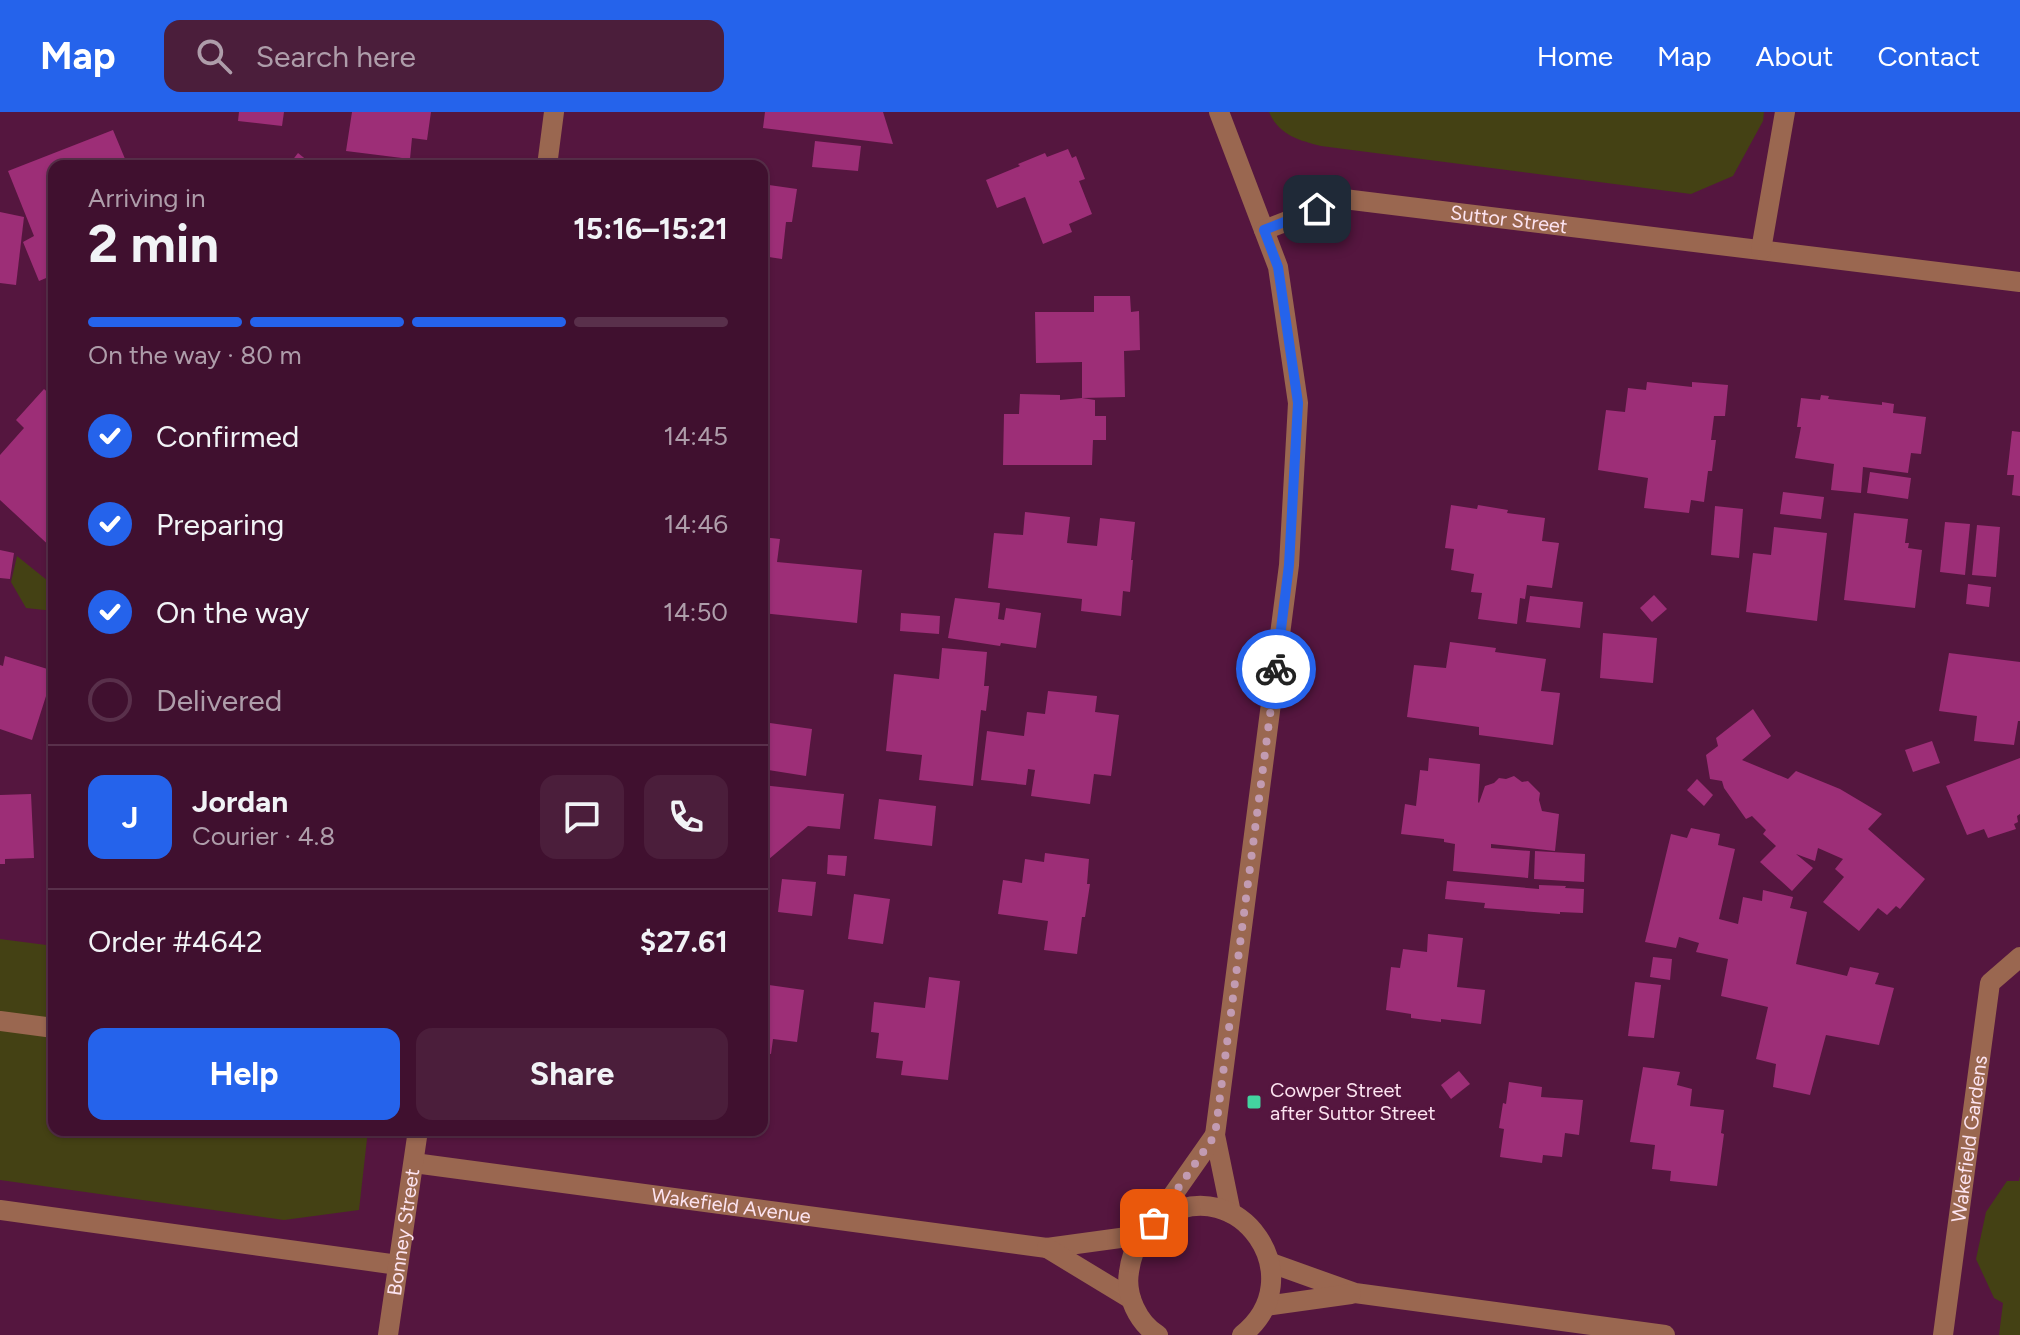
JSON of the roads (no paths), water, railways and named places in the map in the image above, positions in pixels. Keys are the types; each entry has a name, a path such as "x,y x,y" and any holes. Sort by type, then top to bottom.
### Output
{"street":[{"path":"548,160 554,112"},
{"path":"1219,112 1278,267 1298,403 1289,565 1215,1135 1231,1213 1252,1228 1271,1263 1272,1285 1266,1306 1254,1326 1242,1335"},
{"path":"1761,250 1785,112"},
{"name":"Suttor Street","path":"1264,230 1344,199 2020,282"},
{"name":"Wakefield Gardens","path":"1943,1335 1990,983 2020,957"},
{"path":"0,1021 48,1027"},
{"path":"1154,1334 1136,1311 1131,1299 1128,1277 1132,1255 1215,1135"},
{"name":"Bonney Street","path":"388,1335 417,1136"},
{"name":"Wakefield Avenue","path":"414,1163 1047,1248 1148,1229 1172,1212 1191,1206 1211,1207 1231,1213"},
{"path":"0,1210 398,1265"},
{"name":"Wakefield Avenue","path":"1047,1248 1131,1299"},
{"path":"1271,1263 1355,1293 1665,1335"},
{"path":"1266,1306 1355,1293"}],"place":[{"name":"Cowper Street after Suttor Street","path":"1254,1102"}]}
